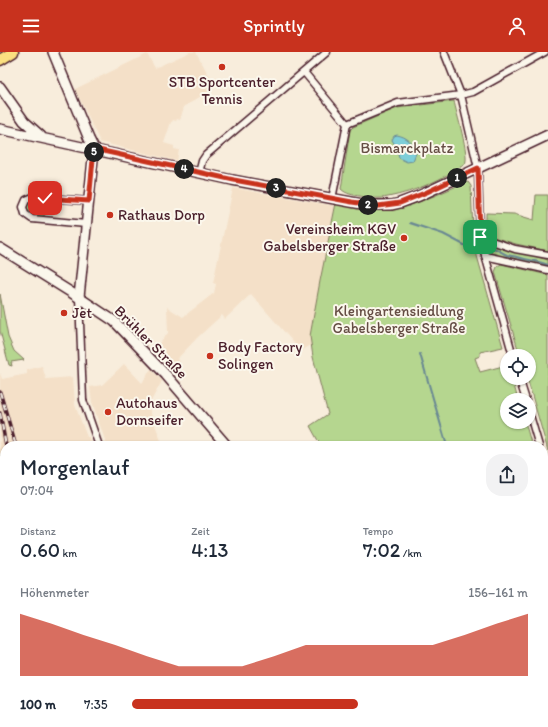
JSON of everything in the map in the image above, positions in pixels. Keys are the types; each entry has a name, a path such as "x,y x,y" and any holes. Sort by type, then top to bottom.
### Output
{"main road":[{"path":"0,60 13,52"},
{"path":"54,52 94,149 79,297"},
{"path":"0,87 24,121 42,137"},
{"path":"0,129 42,137 199,173 373,206 396,204 423,194 548,135"},
{"name":"Brühler Straße","path":"0,248 79,297 114,321 166,375 223,441"}],"street":[{"path":"199,173 202,161 206,155 327,52"},
{"path":"444,52 461,95 478,168 480,237 511,349"},
{"path":"347,124 398,103 461,95 473,92 546,52"},
{"path":"304,72 347,124"},
{"path":"332,198 347,124"},
{"path":"86,224 32,219 25,214 23,208 26,200 33,197 89,201"},
{"path":"480,237 515,249 548,255"},
{"path":"485,256 548,270"},
{"path":"79,297 83,400 98,441"},
{"path":"534,429 538,441"}],"shaded area":[{"path":"190,52 196,52 215,87 184,107 180,120 177,119 176,121 173,120 171,122 164,143 174,146 174,149 179,150 177,161 100,142 75,89 147,54 155,68"},
{"path":"233,188 335,206 310,336 311,345 301,351 251,294 225,319 222,315 198,337 177,359 180,362 172,369 153,350 168,333 167,307 183,317 214,293 216,284 213,283"},
{"path":"124,364 142,383 151,369 162,381 151,401 147,403 161,441 105,441 92,402 90,387 102,385"},
{"path":"42,366 46,379 73,377 75,405 87,437 89,437 90,441 0,441 0,373 2,379 27,374 27,370"}],"green space":[{"name":"Bismarckplatz","path":"454,101 466,152 465,164 428,184 398,195 374,198 347,193 341,189 350,130 353,127 397,108"},
{"name":"Kleingartensiedlung Gabelsberger Straße","path":"468,182 471,186 473,232 477,256 503,347 480,352 480,356 475,358 480,372 500,367 500,385 514,385 516,393 500,393 500,429 527,429 531,441 318,441 310,426 328,414 313,357 310,336 336,203 376,209 402,208 464,183"},
{"path":"536,195 548,195 548,251 516,244 486,235 486,213 514,214 534,220"},
{"path":"33,199 45,200 44,218 27,215 25,205"},
{"path":"488,243 548,260 548,268 491,253"},
{"path":"501,264 548,275 548,441 545,441 536,409 536,393 531,393 529,385 536,385 536,349 518,349 495,272 497,267"},
{"path":"0,294 8,337 14,351 24,360 11,362 12,366 9,365 0,331"}],"water":[{"path":"397,135 407,139 413,146 416,153 413,161 407,162 399,158 397,148 392,140 394,136"}],"waterway":[{"path":"410,223 443,234 466,246 470,246"},
{"path":"493,248 507,255 548,265"},
{"path":"420,354 446,441"}],"railway":[{"path":"0,392 15,441"},
{"path":"0,413 5,441"}],"place":[{"name":"STB Sportcenter Tennis","path":"222,67"},
{"name":"Rathaus Dorp","path":"110,215"},
{"name":"Vereinsheim KGV Gabelsberger Straße","path":"404,238"},
{"name":"Jet","path":"64,313"},
{"name":"Body Factory Solingen","path":"210,356"},
{"name":"Autohaus Dornseifer","path":"108,412"}],"route":[{"path":"45,198 89,201 94,149 234,180 378,206 392,205 419,196 478,168 480,237"}]}
